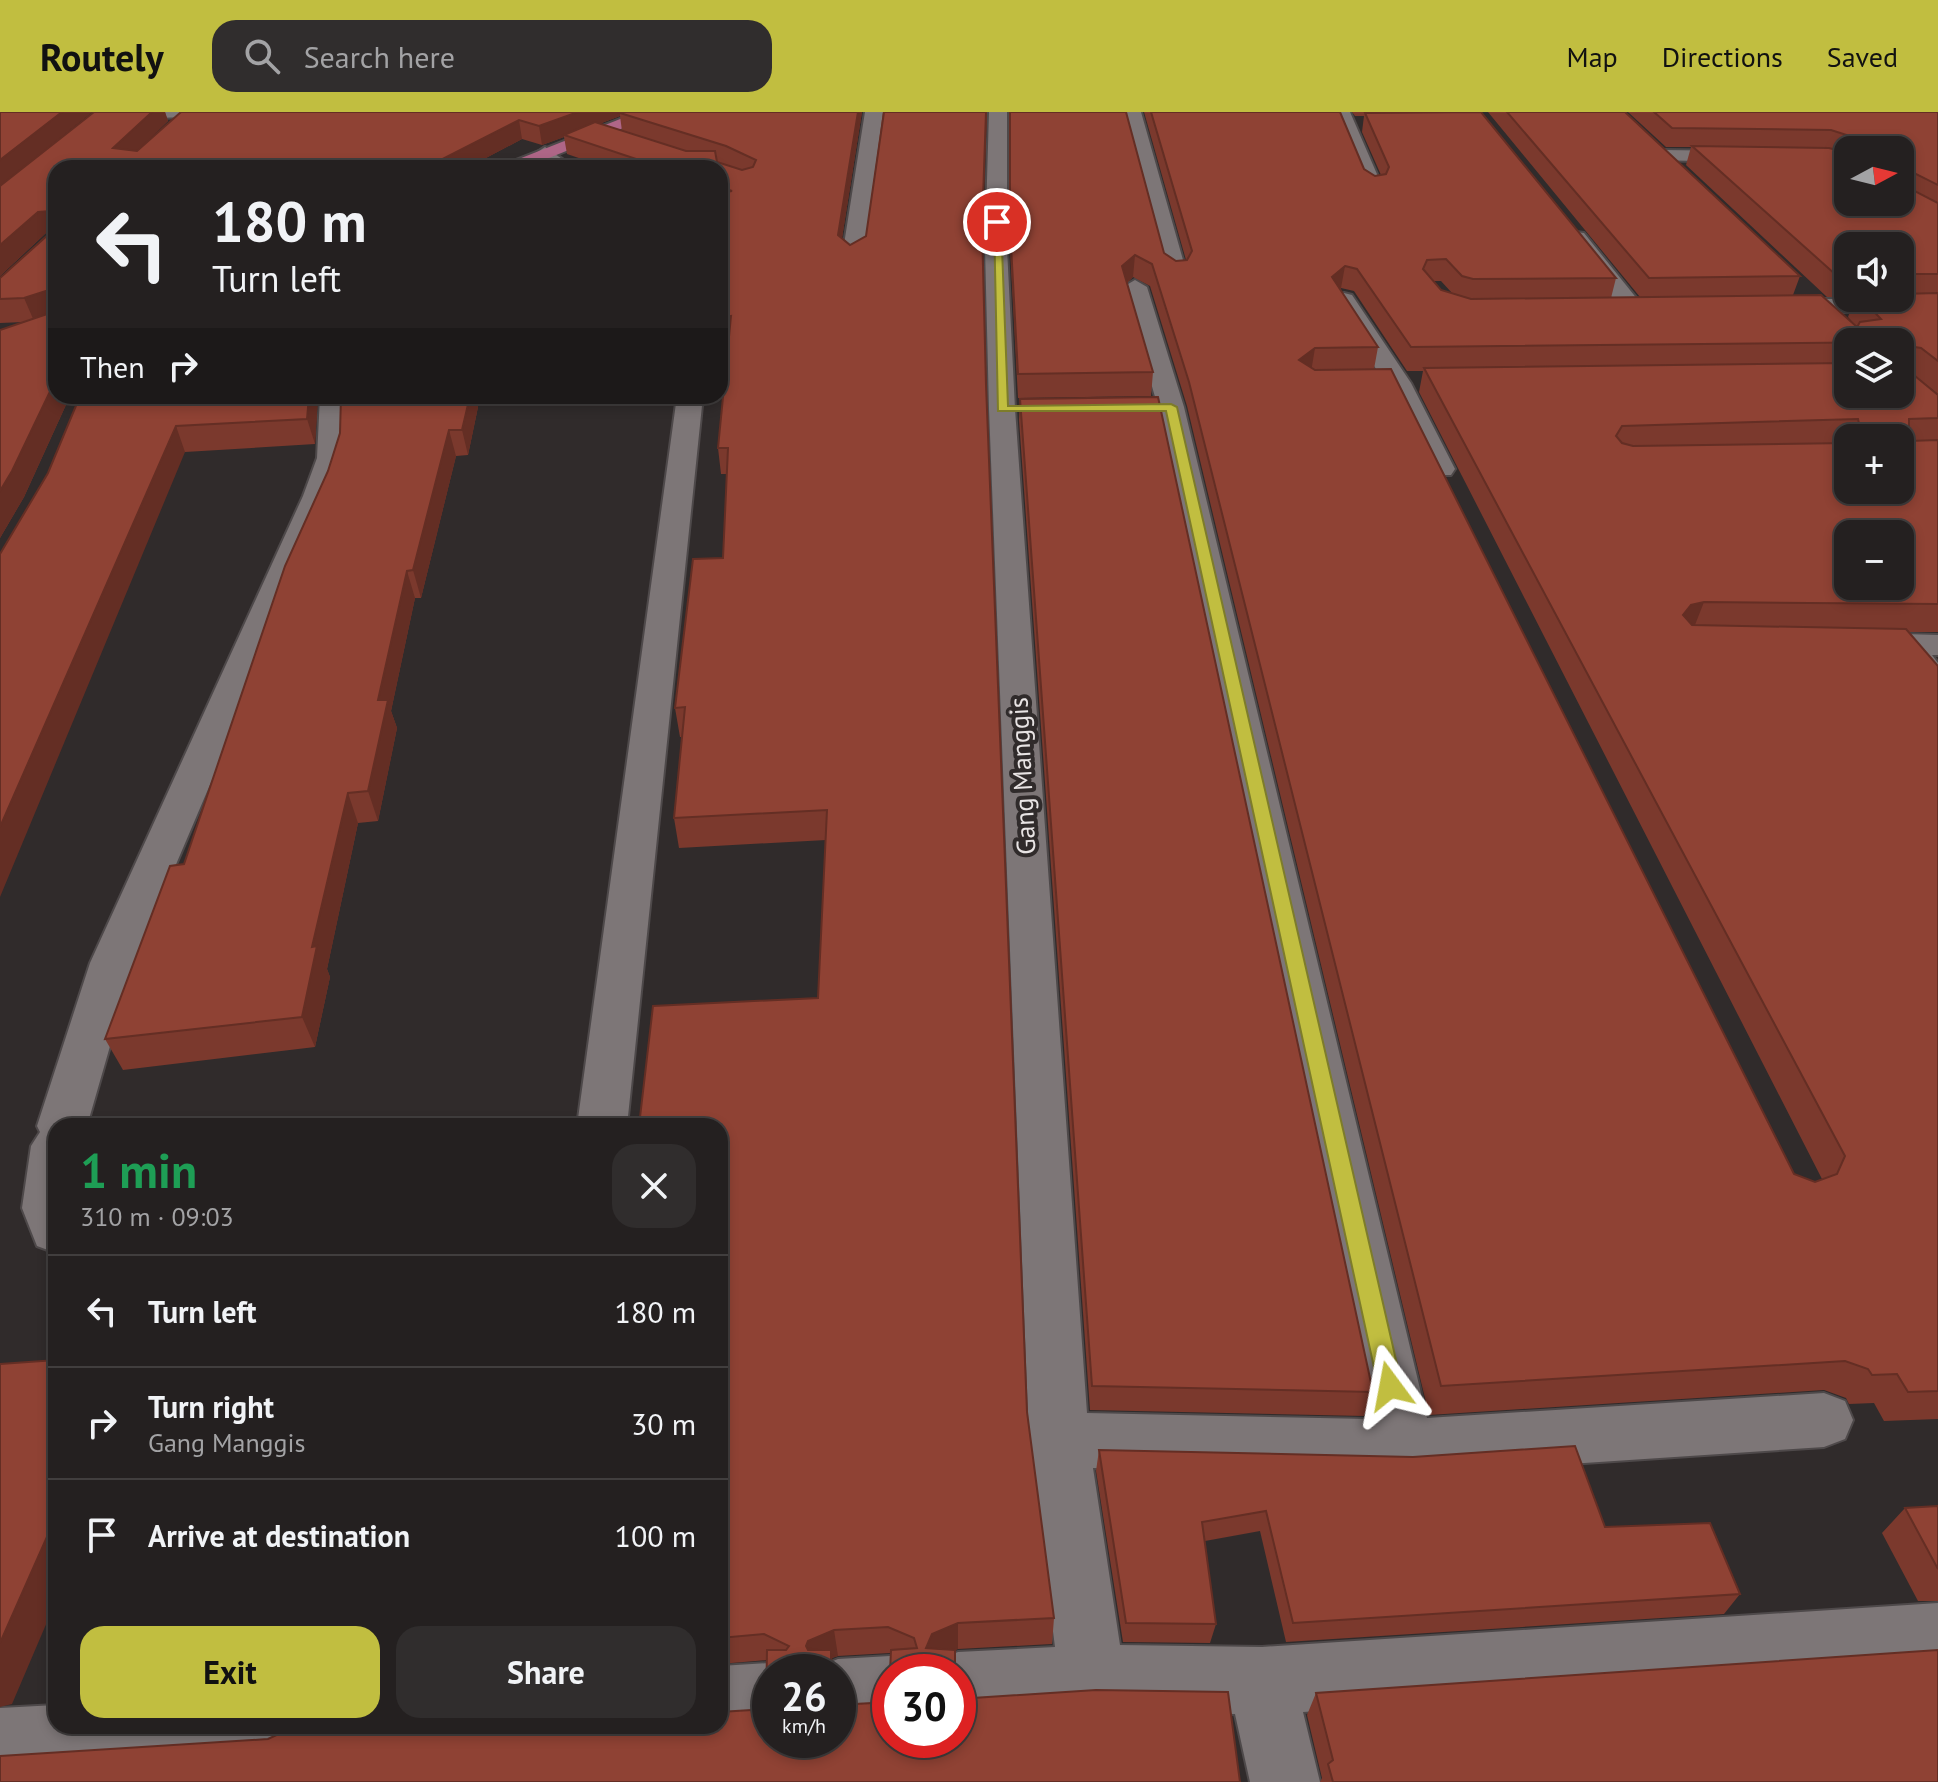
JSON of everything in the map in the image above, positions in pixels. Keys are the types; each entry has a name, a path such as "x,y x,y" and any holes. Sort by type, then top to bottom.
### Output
{"main road":[{"path":"527,160 654,112"}],"street":[{"path":"102,117 193,112"},
{"path":"173,131 193,112"},
{"path":"853,257 861,194 873,146 874,112"},
{"name":"Gang Manggis","path":"998,112 996,248 1018,409 1059,1440 1092,1678"},
{"path":"1132,112 1176,274"},
{"path":"1348,120 1373,188"},
{"path":"598,132 628,142"},
{"path":"1643,139 1684,178"},
{"path":"545,153 554,160"},
{"path":"1662,156 1824,158 1834,161"},
{"path":"1564,224 1634,310"},
{"path":"1791,284 1839,328"},
{"path":"1135,287 1156,408 1404,1447"},
{"path":"1343,298 1399,383 1454,496"},
{"path":"1753,307 1938,306"},
{"path":"1604,311 1664,310"},
{"path":"64,1118 112,963 318,496 331,458 333,404"},
{"path":"603,1118 689,404"},
{"path":"1905,645 1938,685"},
{"path":"1059,1440 1404,1447 1824,1420"},
{"path":"976,1685 1092,1678 1262,1681 1938,1636"},
{"path":"1262,1681 1285,1782"},
{"path":"728,1700 752,1698"},
{"path":"0,1743 153,1734"}],"building":[{"path":"0,112 62,112 0,160"},
{"path":"94,112 152,112 113,148 137,151 181,112 578,112 539,126 519,120 441,160 48,160 48,211 38,212 0,245 0,186"},
{"path":"858,112 838,235 850,245 866,236 884,112 986,112 982,227 986,385 1027,1412 1054,1618 958,1623 932,1634 926,1648 955,1650 955,1654 891,1654 891,1650 917,1648 914,1638 888,1627 834,1630 808,1641 808,1650 831,1650 831,1654 767,1654 767,1650 786,1650 789,1646 764,1634 728,1637 728,1118 640,1118 653,1006 818,998 827,810 674,818 685,707 675,708 693,559 723,558 728,448 718,448 722,404 728,404 731,316 728,317 728,192 732,191 728,190 728,166 742,170 753,167 756,160 726,146 620,113"},
{"path":"1010,112 1126,112 1164,253 1176,261 1187,260 1192,251 1151,112 1340,112 1364,169 1375,176 1386,174 1389,167 1365,113 1481,112 1616,278 1473,279 1462,276 1446,259 1427,260 1423,269 1441,290 1471,299 1821,295 1834,307 1834,312 1840,312 1857,327 1860,322 1881,319 1874,312 1914,312 1914,294 1938,293 1938,361 1921,348 1914,347 1914,328 1834,328 1834,343 1411,347 1357,269 1345,266 1332,277 1378,347 1315,348 1299,360 1315,370 1391,369 1794,1174 1815,1182 1837,1174 1845,1156 1424,368 1834,363 1834,408 1914,408 1914,375 1938,395 1938,418 1909,419 1909,424 1859,424 1858,419 1622,426 1616,436 1622,443 1633,446 1834,443 1834,504 1914,504 1914,441 1938,440 1938,604 1704,602 1691,605 1683,615 1692,625 1906,629 1938,666 1938,1391 1908,1392 1897,1374 1872,1375 1868,1369 1845,1361 1441,1386 1189,382 1152,264 1135,255 1122,266 1153,372 1018,374 1010,227"},
{"path":"1507,112 1625,112 1800,276 1649,278"},
{"path":"1654,112 1938,112 1938,185 1914,173 1914,136 1850,136 1831,130 1672,128"},
{"path":"595,122 686,151 715,151 717,160 639,160 564,135"},
{"path":"1692,146 1834,149 1834,216 1914,216 1914,191 1938,203 1938,274 1914,274 1914,232 1834,232 1834,273"},
{"path":"48,235 48,294 46,291 24,298 0,299 0,278"},
{"path":"48,314 48,396 0,491 0,330"},
{"path":"1158,397 1373,1392 1092,1386 1020,399"},
{"path":"77,404 308,404 307,419 176,426 0,827 0,554 48,473"},
{"path":"341,404 468,404 462,430 449,430 413,570 407,571 378,700 388,700 368,791 348,793 312,947 317,946 302,1017 105,1039 170,866 184,864 285,566 328,471 340,433"},
{"path":"48,1361 48,1535 0,1643 0,1364"},
{"path":"1575,1446 1605,1527 1710,1523 1740,1594 1293,1623 1266,1511 1202,1522 1216,1624 1126,1623 1099,1450 1413,1457"},
{"path":"1938,1506 1938,1569 1905,1508"},
{"path":"1938,1650 1938,1782 1333,1782 1328,1764 1333,1760 1316,1693"},
{"path":"1096,1690 1228,1692 1240,1782 0,1782 0,1756 268,1739 279,1734 728,1734 728,1711 752,1710 752,1758 856,1758 856,1704 872,1703 872,1758 976,1758 976,1698"}],"route":[{"path":"997,222 1002,409 1171,407 1390,1386"}]}
